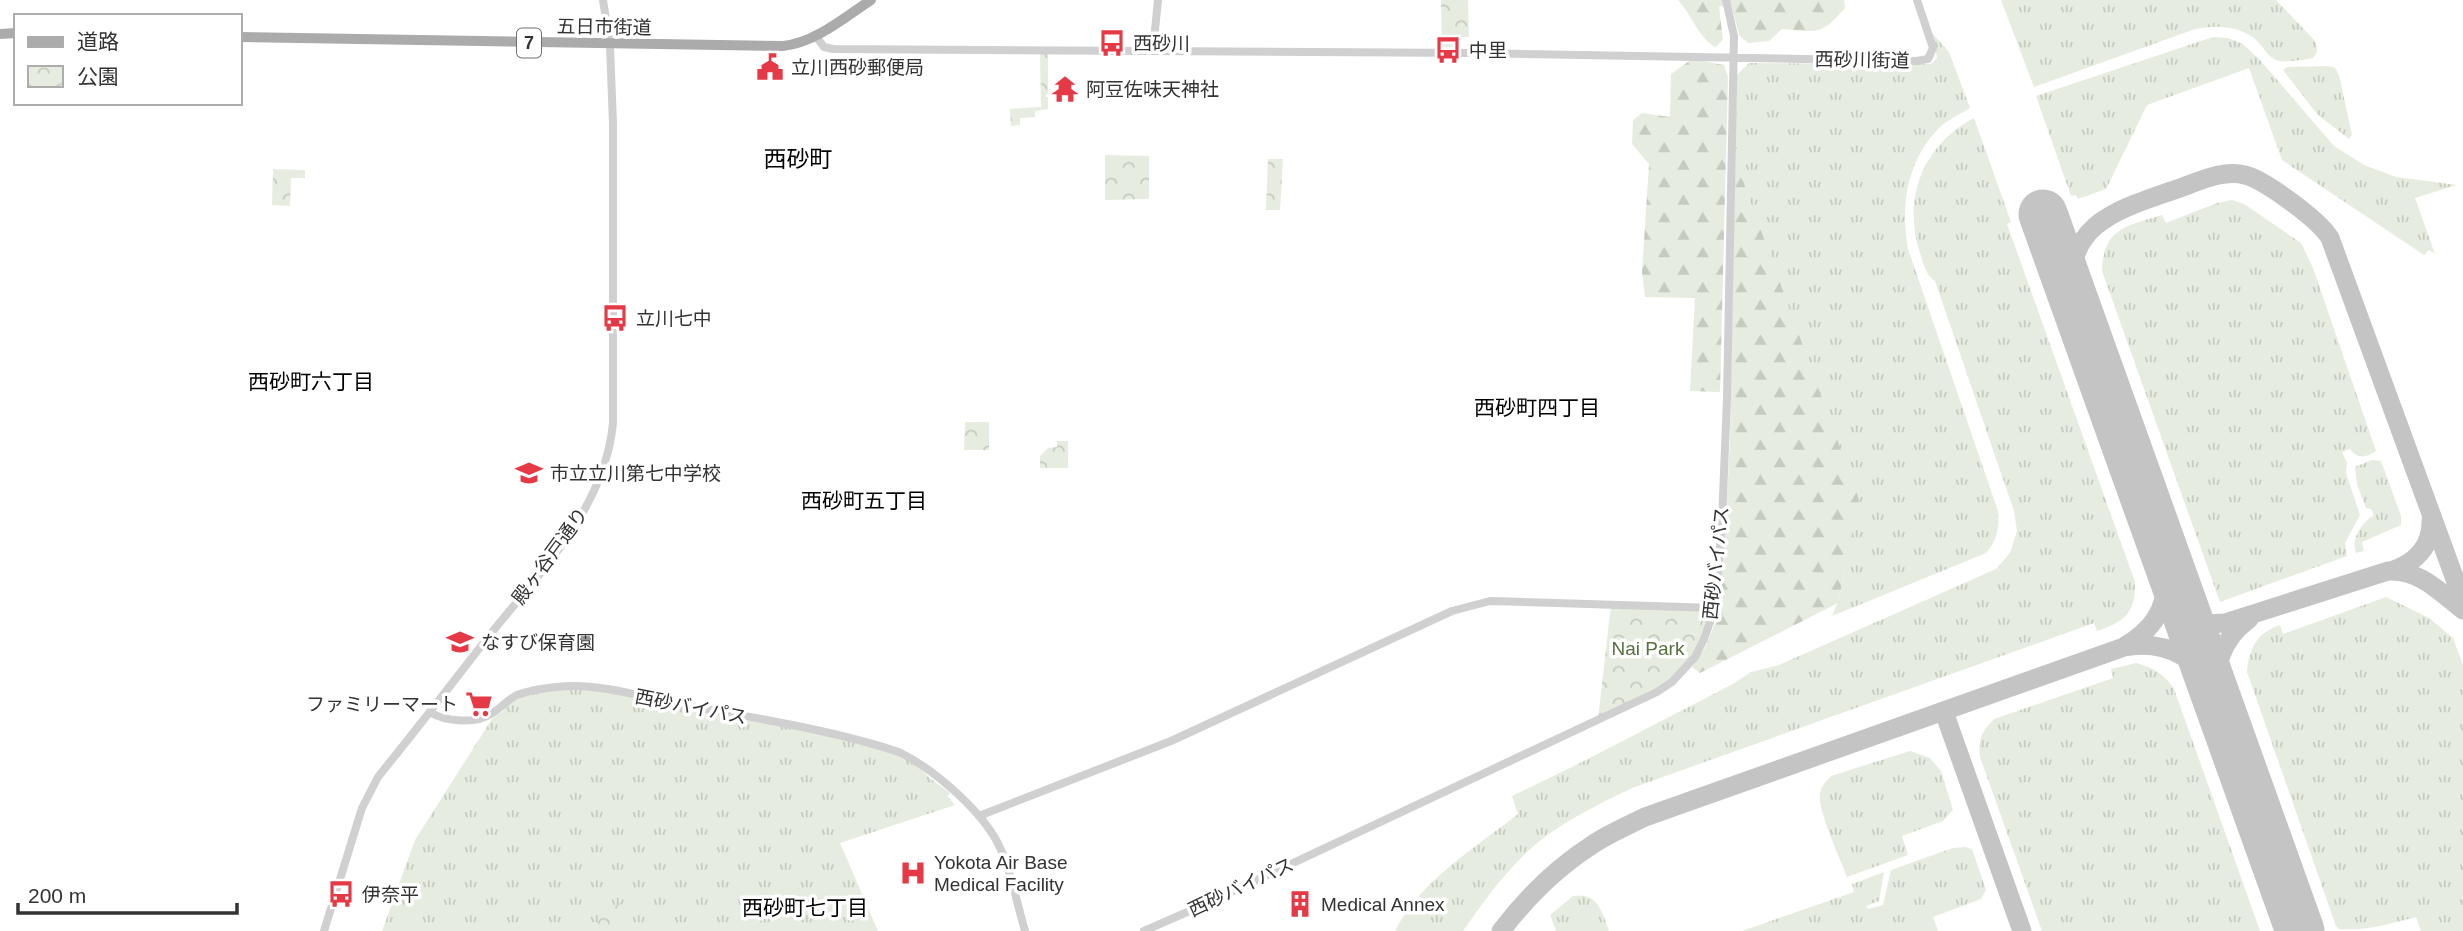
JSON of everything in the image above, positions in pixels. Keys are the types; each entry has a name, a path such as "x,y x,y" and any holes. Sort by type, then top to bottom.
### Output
{"main road":[{"name":"五日市街道","path":"242,37 783,46 815,35 871,0"}],"street":[{"name":"殿ヶ谷戸通り","path":"324,931 342,867 369,793 378,777 555,555 591,498 607,457 613,423 613,151 610,45 603,0"},
{"path":"1153,50 1158,0"},
{"name":"西砂バイパス","path":"1144,931 1657,692 1672,682 1695,657 1715,608 1722,520 1734,36 1726,0"},
{"name":"西砂川街道","path":"1733,58 1928,59 1933,48 1917,0"},
{"path":"815,35 824,47 833,49 1153,50 1733,58"},
{"path":"979,816 1171,741 1452,611 1490,601 1715,608"},
{"name":"西砂バイパス","path":"430,712 440,718 473,719 490,715 507,700 530,691 577,686 827,734 899,752 959,794 996,838 1025,931"}],"green space":[{"path":"1441,0 1468,0 1469,37 1452,37 1453,49 1442,49"},
{"path":"1678,0 1844,0 1845,8 1824,28 1811,31 1782,29 1769,41 1748,43 1739,35 1731,4 1719,7 1723,40 1715,47 1704,38"},
{"path":"2001,0 2276,0 2316,42 2317,52 2313,58 2279,61 2271,57 2247,34 2225,27 2203,28 2034,87"},
{"path":"1933,34 1949,52 1970,108 1939,128 1928,141 1913,169 1908,184 1905,216 1908,249 1998,511 1998,528 1986,553 1832,616 1839,599 1858,500 1735,169 1737,75 1749,63 1931,64 1937,58"},
{"path":"2213,37 2228,38 2243,44 2334,146 2364,165 2396,177 2457,185 2415,198 2435,254 2429,250 2424,255 2282,160 2249,68 2147,105 2106,189 2078,199 2076,195 2071,196 2036,96"},
{"path":"1040,54 1048,54 1048,109 1035,111 1035,117 1020,118 1020,125 1011,126 1010,109 1041,107"},
{"path":"1692,59 1724,65 1728,77 1720,392 1690,391 1695,298 1645,297 1642,272 1649,164 1632,144 1633,120 1642,113 1670,117 1671,74"},
{"path":"2287,67 2335,68 2339,75 2352,135 2349,139 2317,114 2283,70"},
{"path":"1974,118 2011,222 2007,224 2135,582 2133,601 2127,614 2115,624 2097,631 2094,623 1632,788 1576,817 1537,844 1500,881 1463,931 1395,931 1419,896 1434,881 1518,814 1512,796 1733,684 1751,672 1779,665 1996,569 2010,553 2017,531 2014,511 1935,281 1924,265 1915,233 1914,212 1921,175 1942,143 1956,129"},
{"path":"1105,155 1149,156 1149,199 1105,200"},
{"path":"1268,159 1283,159 1280,210 1266,210"},
{"path":"273,169 305,170 305,178 291,178 290,206 272,205"},
{"path":"1735,169 1743,181 1859,500 1838,603 1700,673 1692,667 1705,648 1716,621 1726,521"},
{"path":"2232,200 2244,204 2301,243 2313,268 2376,451 2362,456 2356,455 2350,449 2342,452 2360,515 2345,543 2347,556 2220,602 2102,271 2103,257 2112,237 2128,226 2162,215 2166,223 2217,203"},
{"path":"965,422 989,422 989,450 964,450"},
{"path":"1057,441 1068,441 1068,468 1040,468 1040,456 1048,448 1057,447"},
{"path":"2372,460 2381,461 2401,516 2401,525 2362,542 2364,551 2356,553 2358,531 2374,515 2371,509 2366,508 2357,484 2355,467"},
{"path":"2386,597 2429,618 2453,638 2463,665 2463,931 2421,931 2416,917 2369,928 2339,929 2336,926 2247,672 2252,649 2260,637 2272,628 2280,625 2283,634"},
{"name":"Nai Park","path":"1611,605 1715,608 1704,639 1672,682 1598,719"},
{"path":"2136,663 2158,672 2174,689 2260,931 2042,931 1980,757 1982,736 1994,719 2113,678 2111,669"},
{"path":"585,686 827,734 910,758 950,793 947,796 955,805 840,843 878,931 382,931 415,840 492,719 503,711 514,697"},
{"path":"1910,751 1930,758 1941,771 1953,810 1943,821 1902,836 1908,855 1847,877 1822,811 1821,788 1831,776"},
{"path":"1953,848 1972,849 1986,890 1981,899 1933,917 1938,931 1742,931 1854,892 1852,884 1884,872 1879,901 1866,906 1868,909 1883,905 1891,870"},
{"path":"1573,896 1594,900 1609,931 1556,931 1550,915"},
{"path":"621,903 627,919 616,931 595,930 605,913"}],"taxiway":[{"path":"2074,301 2072,275 2076,254 2085,237 2098,224 2134,204 2202,180 2228,174 2254,178 2291,202 2315,221 2330,238 2463,601"},
{"path":"2391,571 2408,563 2420,553 2429,538 2431,520"},
{"path":"2125,646 2147,629 2160,610 2166,587 2167,559"},
{"path":"2187,616 2203,624 2225,623 2388,571 2399,571 2419,578 2463,610"},
{"path":"2218,702 2217,678 2221,656 2231,636 2249,619"},
{"path":"1501,931 1521,906 1566,863 1604,837 1645,817 2124,647 2151,646 2174,652 2195,665 2212,685"},
{"path":"1944,712 2022,931"}],"runway":[{"path":"2043,214 2300,931"}],"place":[{"name":"西砂川","path":"1112,43"},
{"name":"中里","path":"1448,50"},
{"name":"立川西砂郵便局","path":"770,67"},
{"name":"阿豆佐味天神社","path":"1065,89"},
{"name":"立川七中","path":"615,318"},
{"name":"市立立川第七中学校","path":"529,473"},
{"name":"なすび保育園","path":"460,642"},
{"name":"ファミリーマート","path":"479,704"},
{"name":"Yokota Air Base Medical Facility","path":"913,873"},
{"name":"伊奈平","path":"341,894"},
{"name":"Medical Annex","path":"1300,904"}],"district":[{"name":"西砂町","path":"798,159"},
{"name":"西砂町六丁目","path":"311,381"},
{"name":"西砂町四丁目","path":"1537,407"},
{"name":"西砂町五丁目","path":"864,500"},
{"name":"西砂町七丁目","path":"805,907"}]}
